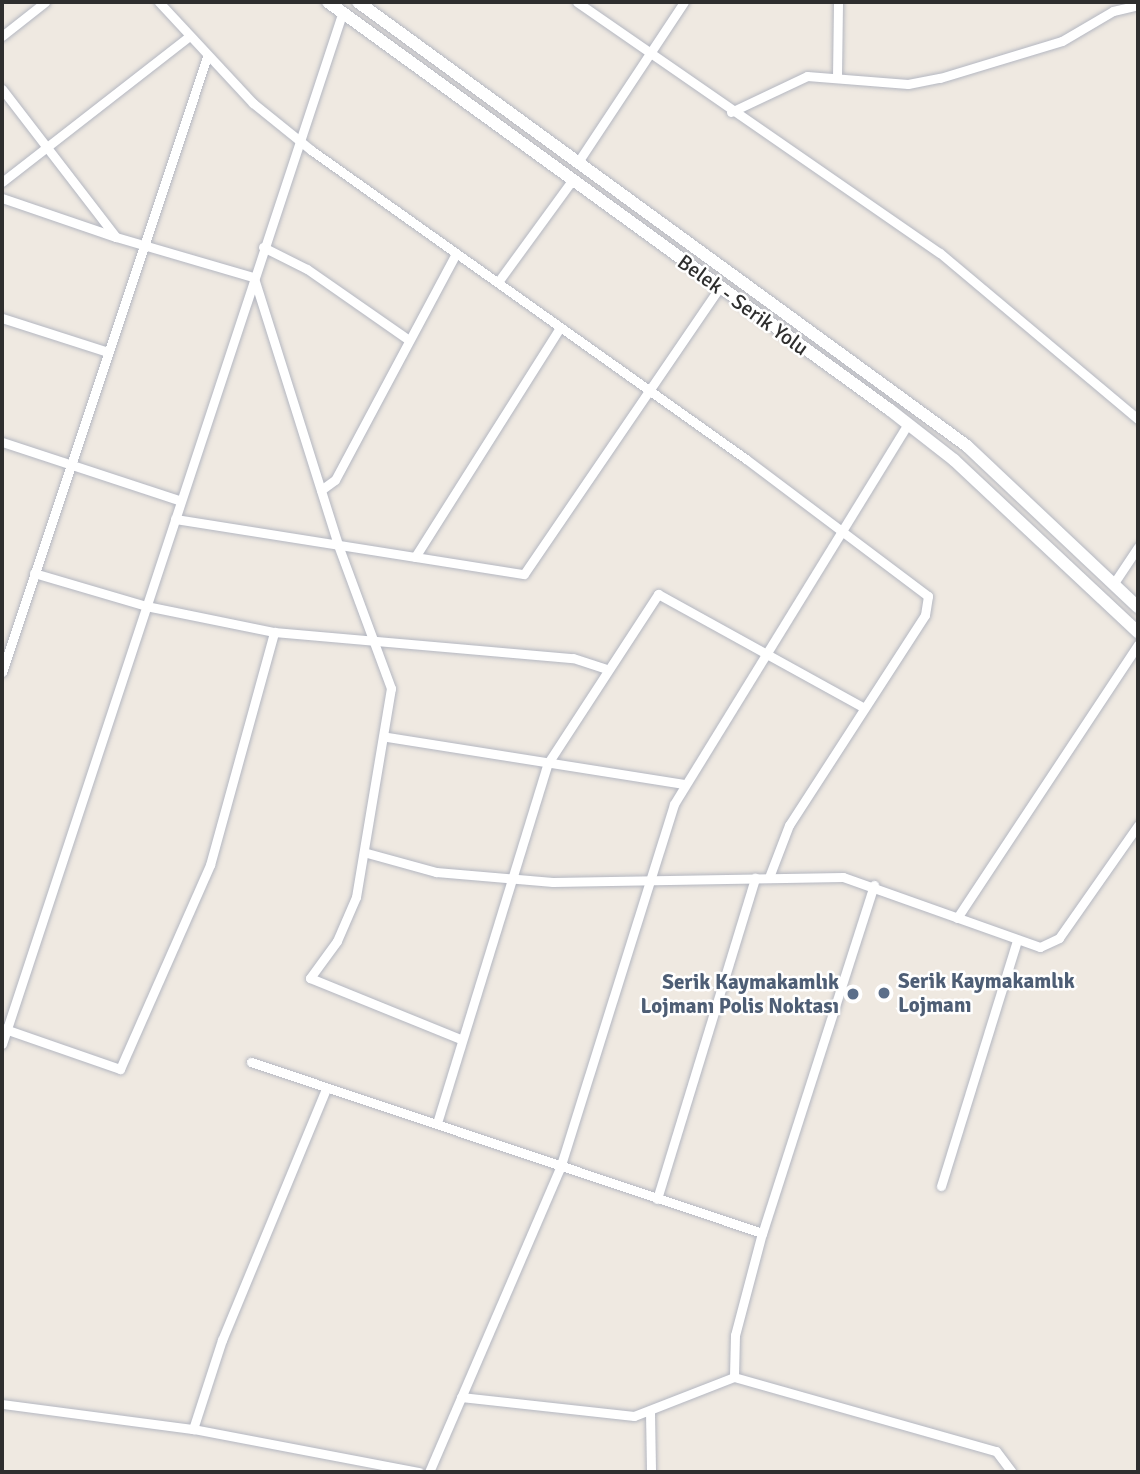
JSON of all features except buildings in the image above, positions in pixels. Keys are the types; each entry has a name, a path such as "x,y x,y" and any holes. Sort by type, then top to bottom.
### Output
{"main road":[{"name":"Belek - Serik Yolu","path":"328,2 571,182 908,424 1138,632"},
{"name":"Belek - Serik Yolu","path":"358,2 967,446 1138,607"}],"street":[{"path":"2,36 45,2"},
{"path":"159,2 207,57 298,138 844,535 929,604 789,825 769,877"},
{"path":"578,2 652,51 732,112 940,253 1138,419"},
{"path":"578,162 684,2"},
{"path":"837,76 838,2"},
{"path":"732,112 790,80 837,76 908,83 940,78 1062,41 1124,3 1138,5"},
{"path":"2,1044 262,247 342,14"},
{"path":"2,182 188,37"},
{"path":"2,672 140,246 207,57"},
{"path":"2,89 44,149 116,237"},
{"path":"498,282 571,182"},
{"path":"2,198 140,246 253,276"},
{"path":"262,247 307,270 406,338"},
{"path":"321,490 335,480 392,377 406,338 456,253"},
{"path":"253,276 338,545 379,646 391,688 387,737 367,853 348,920 310,978 460,1039"},
{"path":"175,519 524,574 719,288"},
{"path":"2,318 105,351"},
{"path":"415,557 560,328"},
{"path":"429,1472 560,1168 648,878 684,784 844,535 908,424"},
{"path":"2,442 181,500"},
{"path":"1114,583 1138,547"},
{"path":"34,573 146,606 274,632 379,646 573,657 604,668"},
{"path":"436,1123 510,878 548,763 604,668 658,594 863,707"},
{"path":"5,1030 120,1069 210,865 274,632"},
{"path":"957,918 1138,645"},
{"path":"387,737 684,784"},
{"path":"367,853 416,869 510,878 843,877 874,886 1017,941 1041,947 1059,938 1138,825"},
{"path":"657,1199 755,878"},
{"path":"734,1377 735,1335 762,1233 874,886"},
{"path":"941,1186 1017,941"},
{"path":"251,1062 325,1091 436,1123 560,1168 762,1233"},
{"path":"193,1429 222,1340 325,1091"},
{"path":"461,1397 598,1415 650,1412 734,1377 996,1451 1012,1472"},
{"path":"2,1404 193,1429 419,1472"},
{"path":"650,1412 651,1472"}],"place":[{"name":"Serik Kaymakamlık Lojmanı","path":"884,993"},
{"name":"Serik Kaymakamlık Lojmanı Polis Noktası","path":"853,994"}]}
